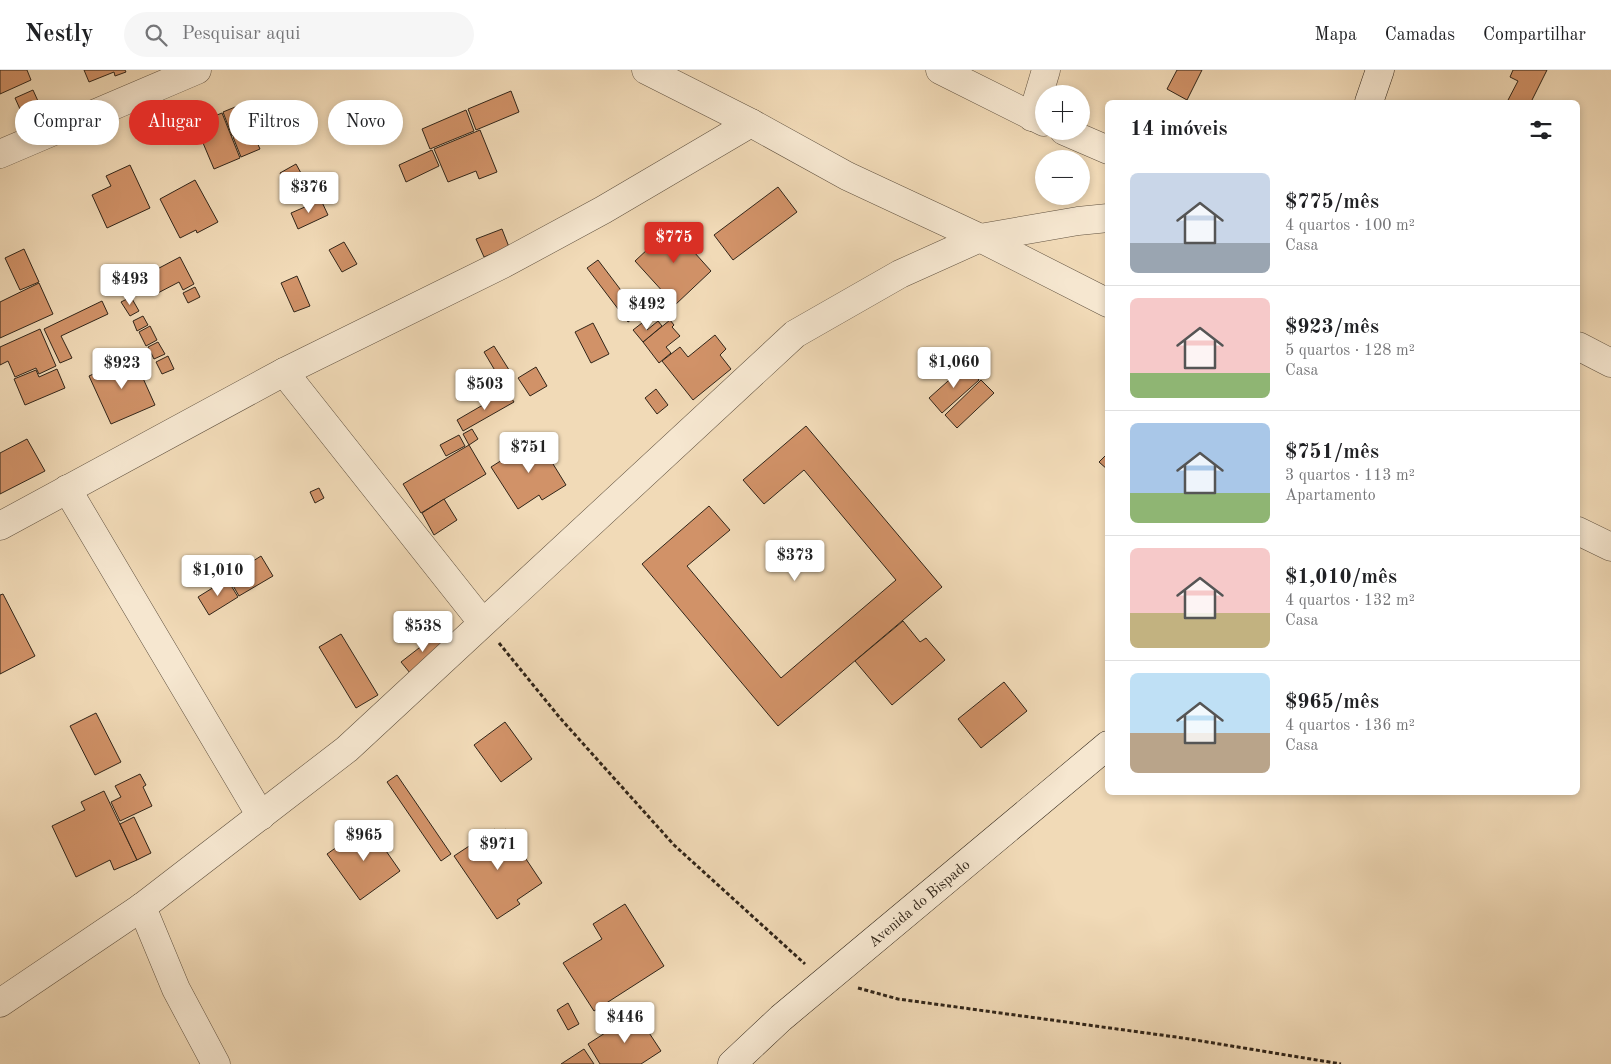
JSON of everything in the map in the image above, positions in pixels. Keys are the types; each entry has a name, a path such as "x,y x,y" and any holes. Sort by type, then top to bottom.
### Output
{"street":[{"path":"0,154 197,70"},
{"path":"646,70 752,123 848,176 980,238 1105,301"},
{"path":"940,70 1035,118"},
{"path":"1044,85 1046,70"},
{"path":"1370,100 1380,70"},
{"path":"0,526 284,372 504,263 604,210 752,123"},
{"path":"1085,140 1105,149"},
{"path":"0,1002 142,907 347,749 795,334 900,274 980,238 1078,221 1105,218"},
{"path":"1580,347 1611,363"},
{"path":"284,372 482,622"},
{"path":"67,489 261,816"},
{"path":"1580,532 1611,547"},
{"name":"Avenida do Bispado","path":"732,1064 781,1018 1105,748"},
{"path":"142,907 176,989 216,1064"}],"building":[{"path":"0,70 27,70 31,80 0,94"},
{"path":"84,70 125,70 126,72 115,76 114,72 89,82"},
{"path":"1177,70 1202,70 1187,100 1167,89"},
{"path":"1513,70 1547,70 1532,100 1508,100 1518,81 1510,77"},
{"path":"33,90 38,100 16,100 15,98"},
{"path":"511,91 519,112 476,130 468,109"},
{"path":"229,110 229,128 223,112"},
{"path":"466,110 474,131 430,149 422,129"},
{"path":"222,113 229,130 229,145 235,145 240,158 214,169 204,145 219,145 219,114"},
{"path":"480,130 497,172 479,179 476,171 448,182 434,149"},
{"path":"236,145 258,145 260,149 241,157"},
{"path":"432,150 439,166 406,182 399,165"},
{"path":"296,164 312,193 295,202 280,173"},
{"path":"130,165 150,208 107,228 92,195 111,186 106,176"},
{"path":"195,180 218,222 197,233 196,230 180,238 160,199"},
{"path":"778,187 797,212 733,260 714,235"},
{"path":"321,200 328,215 298,229 291,213"},
{"path":"677,222 699,246 694,252 711,271 675,305 635,261"},
{"path":"502,229 509,247 484,257 476,239"},
{"path":"344,242 357,264 342,272 329,250"},
{"path":"24,249 39,282 20,290 5,258"},
{"path":"180,257 194,284 183,290 179,282 154,295 144,276"},
{"path":"598,260 639,314 628,322 587,268"},
{"path":"297,276 310,306 294,312 281,283"},
{"path":"39,283 53,314 0,338 0,302"},
{"path":"195,287 200,297 188,303 183,293"},
{"path":"131,297 139,311 130,316 121,302"},
{"path":"102,301 108,314 61,336 72,358 60,363 44,329"},
{"path":"143,316 148,325 137,331 133,321"},
{"path":"670,320 674,325 672,327 680,336 666,347 671,353 659,363 643,342"},
{"path":"658,321 662,326 643,342 633,330 642,323 647,330"},
{"path":"593,323 609,354 591,363 575,332"},
{"path":"150,326 157,340 146,346 139,332"},
{"path":"40,329 56,366 39,374 36,368 15,377 8,361 0,365 0,347"},
{"path":"715,335 726,349 720,355 731,369 693,400 662,361 680,347 688,357"},
{"path":"158,342 165,354 154,359 148,347"},
{"path":"494,346 511,373 500,379 484,352"},
{"path":"133,356 155,405 111,424 89,376"},
{"path":"168,356 174,369 162,374 156,362"},
{"path":"966,365 979,380 942,413 929,398"},
{"path":"536,367 547,386 530,396 518,378"},
{"path":"57,369 65,388 25,405 14,379 36,370 39,377"},
{"path":"981,380 994,393 957,428 945,415"},
{"path":"656,389 668,405 657,414 645,398"},
{"path":"507,391 514,402 463,431 457,420"},
{"path":"806,426 942,587 778,726 642,564 709,506 730,530 687,566 781,678 896,580 804,470 764,504 743,480"},
{"path":"472,429 478,439 469,445 463,434"},
{"path":"459,435 465,446 446,456 440,445"},
{"path":"537,438 566,485 542,500 539,495 518,509 491,467"},
{"path":"27,439 45,471 0,494 0,453"},
{"path":"469,445 486,474 421,513 403,484"},
{"path":"1105,456 1105,467 1099,462"},
{"path":"319,488 324,498 315,503 310,492"},
{"path":"444,499 457,520 434,535 422,513"},
{"path":"261,556 273,576 239,596 228,577"},
{"path":"227,579 238,597 209,615 198,597"},
{"path":"3,594 35,656 0,674 0,595"},
{"path":"903,621 920,642 926,638 945,660 892,705 855,661"},
{"path":"341,634 378,695 356,708 319,647"},
{"path":"437,634 446,644 410,673 401,662"},
{"path":"1004,682 1027,711 981,748 958,719"},
{"path":"96,713 121,762 95,775 70,726"},
{"path":"505,722 532,759 501,782 474,745"},
{"path":"140,774 146,785 143,787 152,806 120,821 111,802 121,797 115,786"},
{"path":"397,775 451,854 441,861 387,782"},
{"path":"104,791 137,860 114,870 110,860 76,877 52,826 85,810 81,802"},
{"path":"134,817 151,853 137,860 120,824"},
{"path":"368,825 400,871 360,900 327,854"},
{"path":"495,829 499,834 506,829 542,883 517,900 520,904 497,919 454,856"},
{"path":"625,904 664,966 594,1011 563,963 602,939 593,924"},
{"path":"568,1003 579,1024 568,1030 557,1010"},
{"path":"636,1013 661,1051 641,1064 600,1064 588,1044"},
{"path":"584,1049 594,1064 561,1064"}]}
